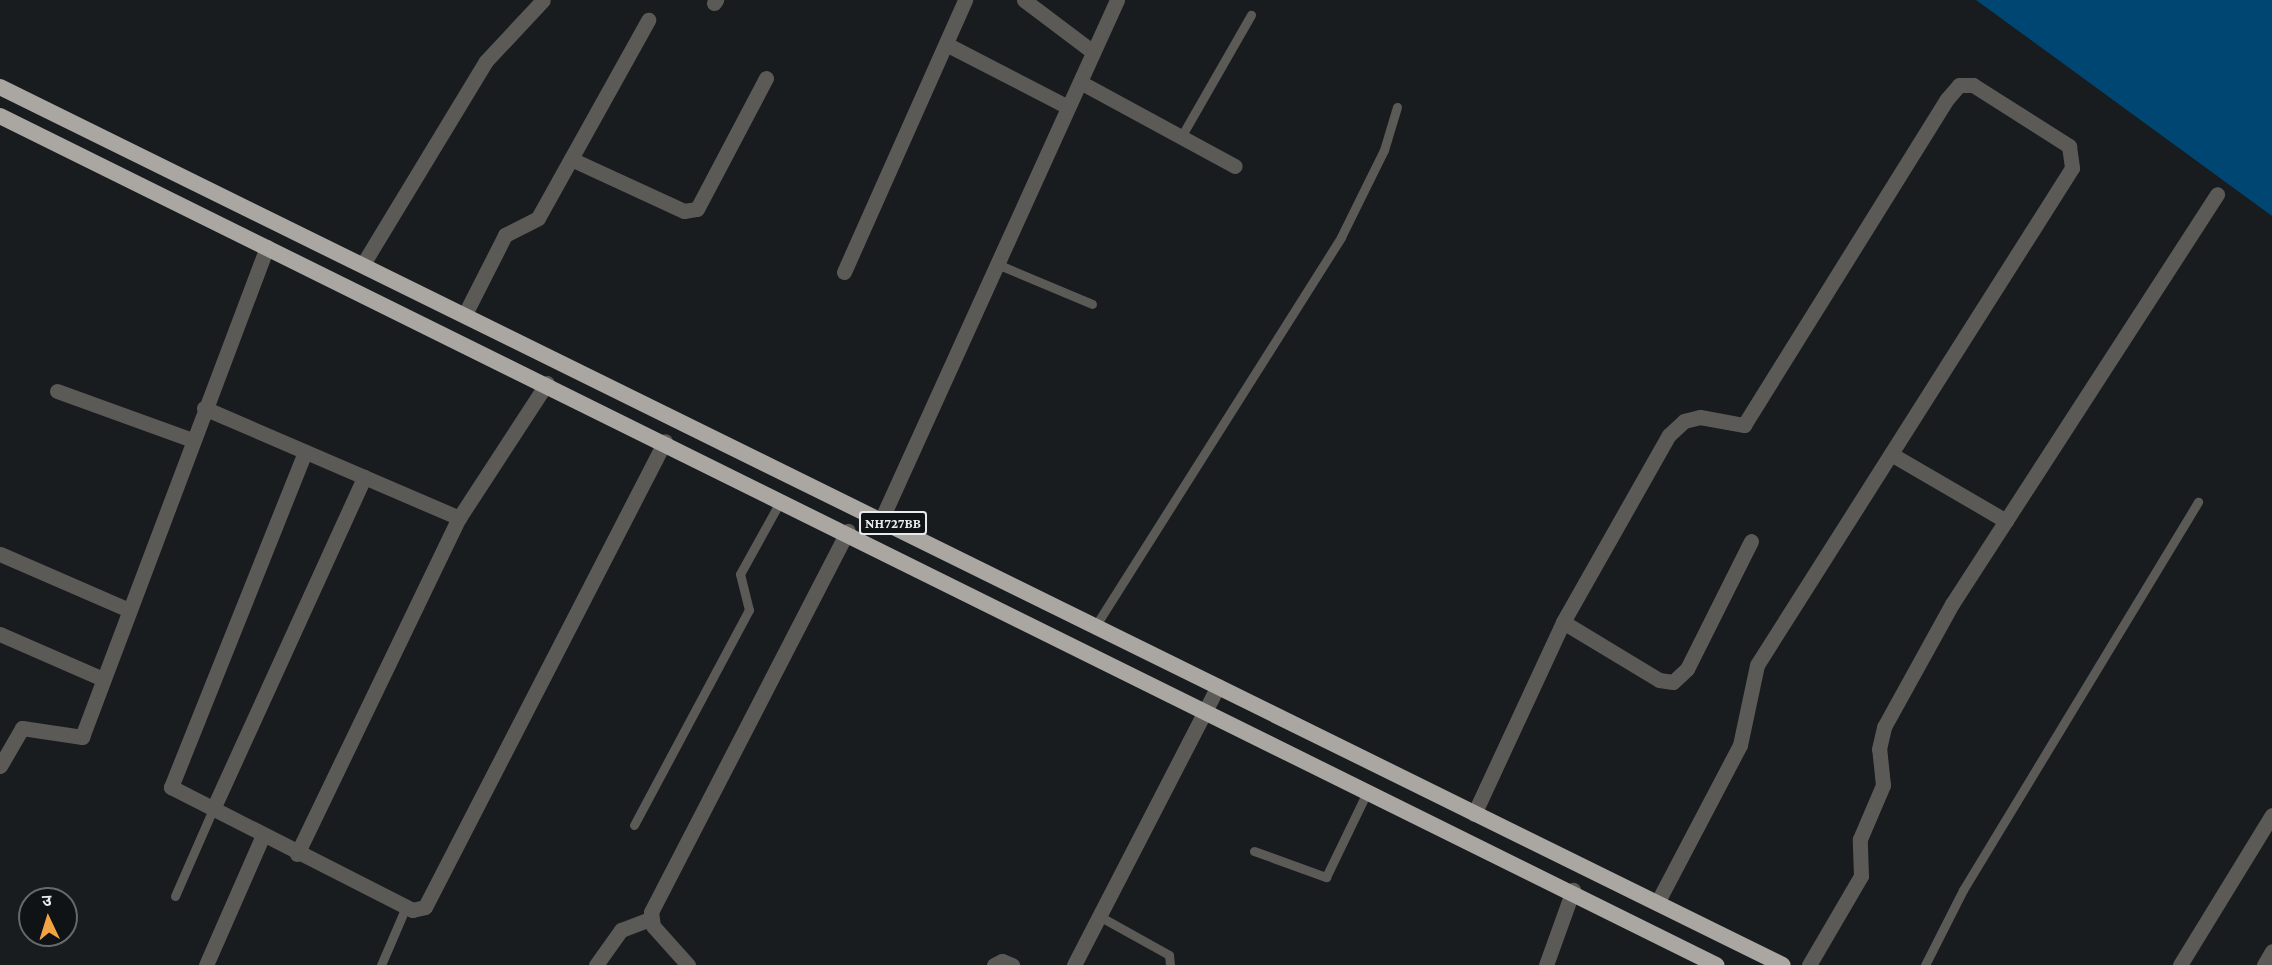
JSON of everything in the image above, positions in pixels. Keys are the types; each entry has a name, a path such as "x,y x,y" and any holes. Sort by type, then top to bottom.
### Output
{"highway":[{"name":"NH727BB","path":"0,87 882,518 1474,814 1658,901 1783,965"},
{"name":"NH727BB","path":"0,116 782,498 1573,890 1716,965"}],"street":[{"path":"363,264 486,61 543,0"},
{"path":"844,272 965,0"},
{"path":"1024,0 1093,52"},
{"path":"882,518 1117,0"},
{"path":"465,314 505,235 538,218 648,20"},
{"path":"946,44 1068,107"},
{"path":"571,159 684,211 698,209 766,78"},
{"path":"1080,82 1235,166"},
{"path":"1474,814 1563,622 1669,435 1684,421 1700,417 1744,425 1947,99 1959,85 1973,85 2069,146 2072,168 1757,665 1740,745 1658,901"},
{"path":"1809,965 1861,876 1860,839 1883,785 1879,749 1884,727 2006,521 2217,194"},
{"path":"0,766 22,728 81,739 267,246"},
{"path":"297,854 459,518 547,383"},
{"path":"57,391 192,440"},
{"path":"204,408 459,518"},
{"path":"305,452 171,784 297,854 405,909 425,907 665,441"},
{"path":"1891,454 2006,521"},
{"path":"213,809 364,477"},
{"path":"596,965 621,930 650,919 848,531"},
{"path":"1563,622 1659,681 1673,682 1687,669 1751,541"},
{"path":"0,554 129,610"},
{"path":"0,634 104,680"},
{"path":"1074,965 1218,686"},
{"path":"2180,965 2272,815"},
{"path":"206,965 263,835"},
{"path":"1546,965 1573,890"},
{"path":"650,919 688,965"},
{"path":"2264,965 2272,951"},
{"path":"994,965 1002,961 1012,965"}],"lane":[{"path":"1181,137 1251,15"},
{"path":"1096,625 1341,237 1384,150 1396,107"},
{"path":"997,264 1092,304"},
{"path":"634,825 749,610 740,574 782,498"},
{"path":"1925,965 1963,890 2198,502"},
{"path":"1254,852 1326,877 1368,790"},
{"path":"175,896 213,809"},
{"path":"381,965 405,909"},
{"path":"1099,916 1169,955 1170,965"}],"shaded area":[{"path":"1976,0 2272,0 2272,216"}]}
